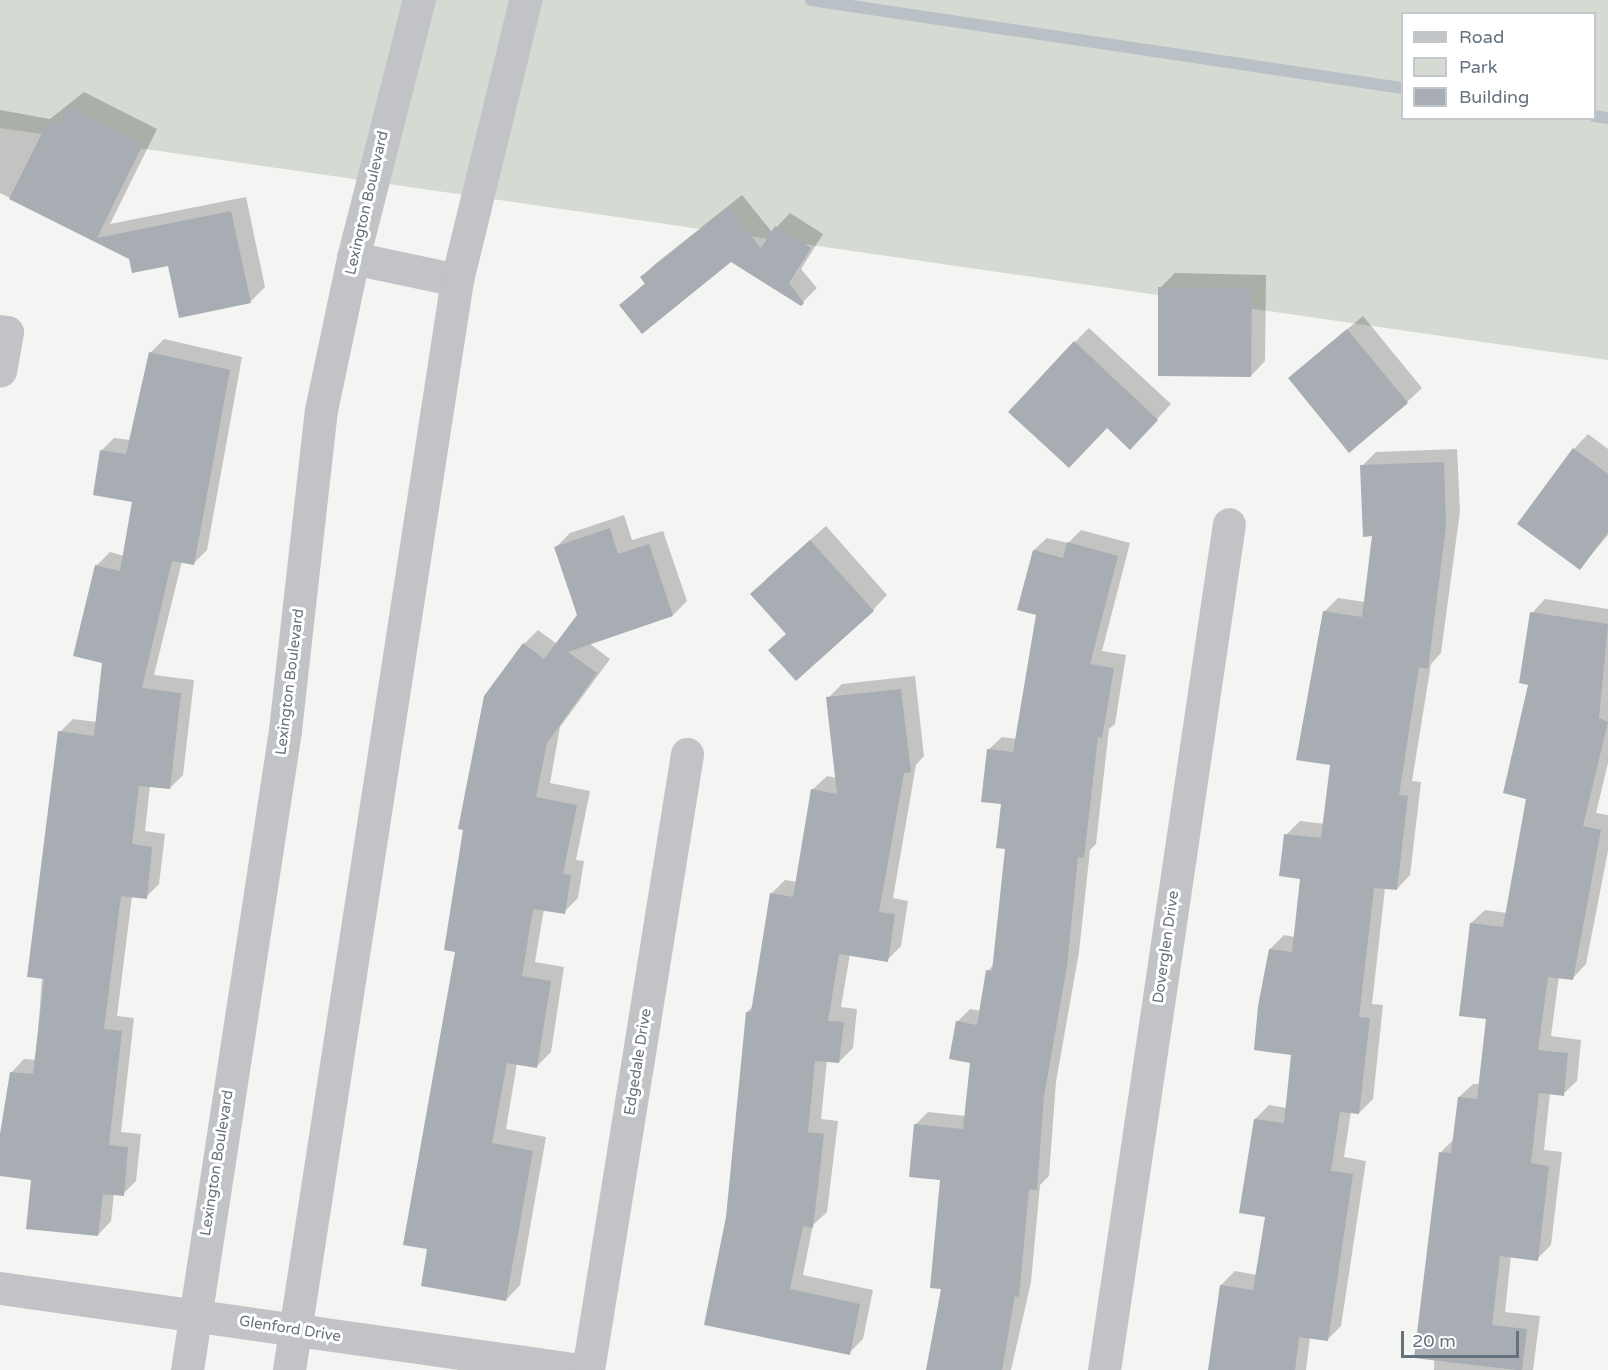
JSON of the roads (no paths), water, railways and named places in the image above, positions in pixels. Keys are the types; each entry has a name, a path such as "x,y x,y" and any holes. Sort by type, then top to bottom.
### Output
{"street":[{"name":"Lexington Boulevard","path":"187,1370 193,1314 285,730 321,411 353,258 419,0"},
{"path":"289,1370 457,280 525,0"},
{"path":"353,258 457,280"},
{"path":"0,370 3,332"},
{"name":"Doverglen Drive","path":"1104,1370 1229,524"},
{"name":"Edgedale Drive","path":"588,1370 687,754"},
{"name":"Glenford Drive","path":"0,1288 580,1370"}],"waterway":[{"path":"811,0 1401,88"},
{"path":"1596,116 1608,118"}]}
